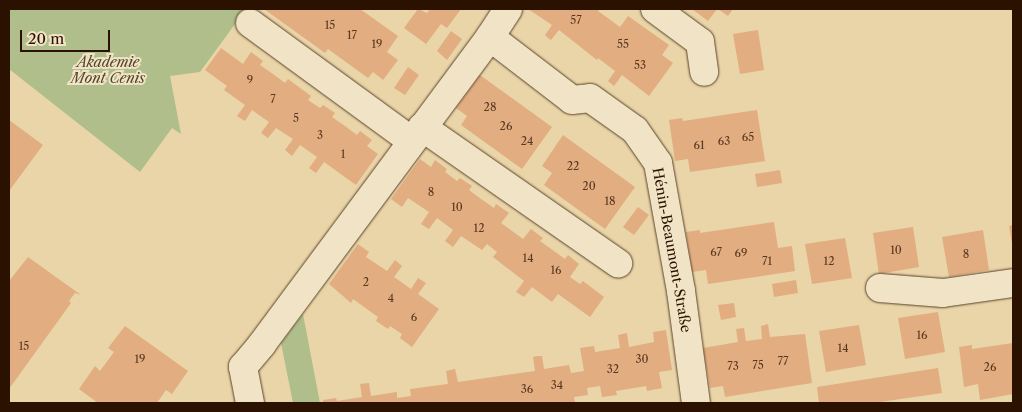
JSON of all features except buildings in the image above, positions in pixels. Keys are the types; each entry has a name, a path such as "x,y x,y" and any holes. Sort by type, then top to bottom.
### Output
{"street":[{"path":"250,403 243,367 490,36 508,9"},
{"path":"655,9 700,42 704,72"},
{"path":"250,24 618,263"},
{"name":"Hénin-Beaumont-Straße","path":"490,36 572,100 590,98 635,130 658,163 680,291 696,403"},
{"path":"880,288 943,294 1013,283"}],"green space":[{"name":"Akademie Mont Cenis","path":"9,9 246,9 200,72 170,76 181,134 172,128 140,172 9,69"},
{"path":"303,314 320,403 293,403 281,343"}]}
